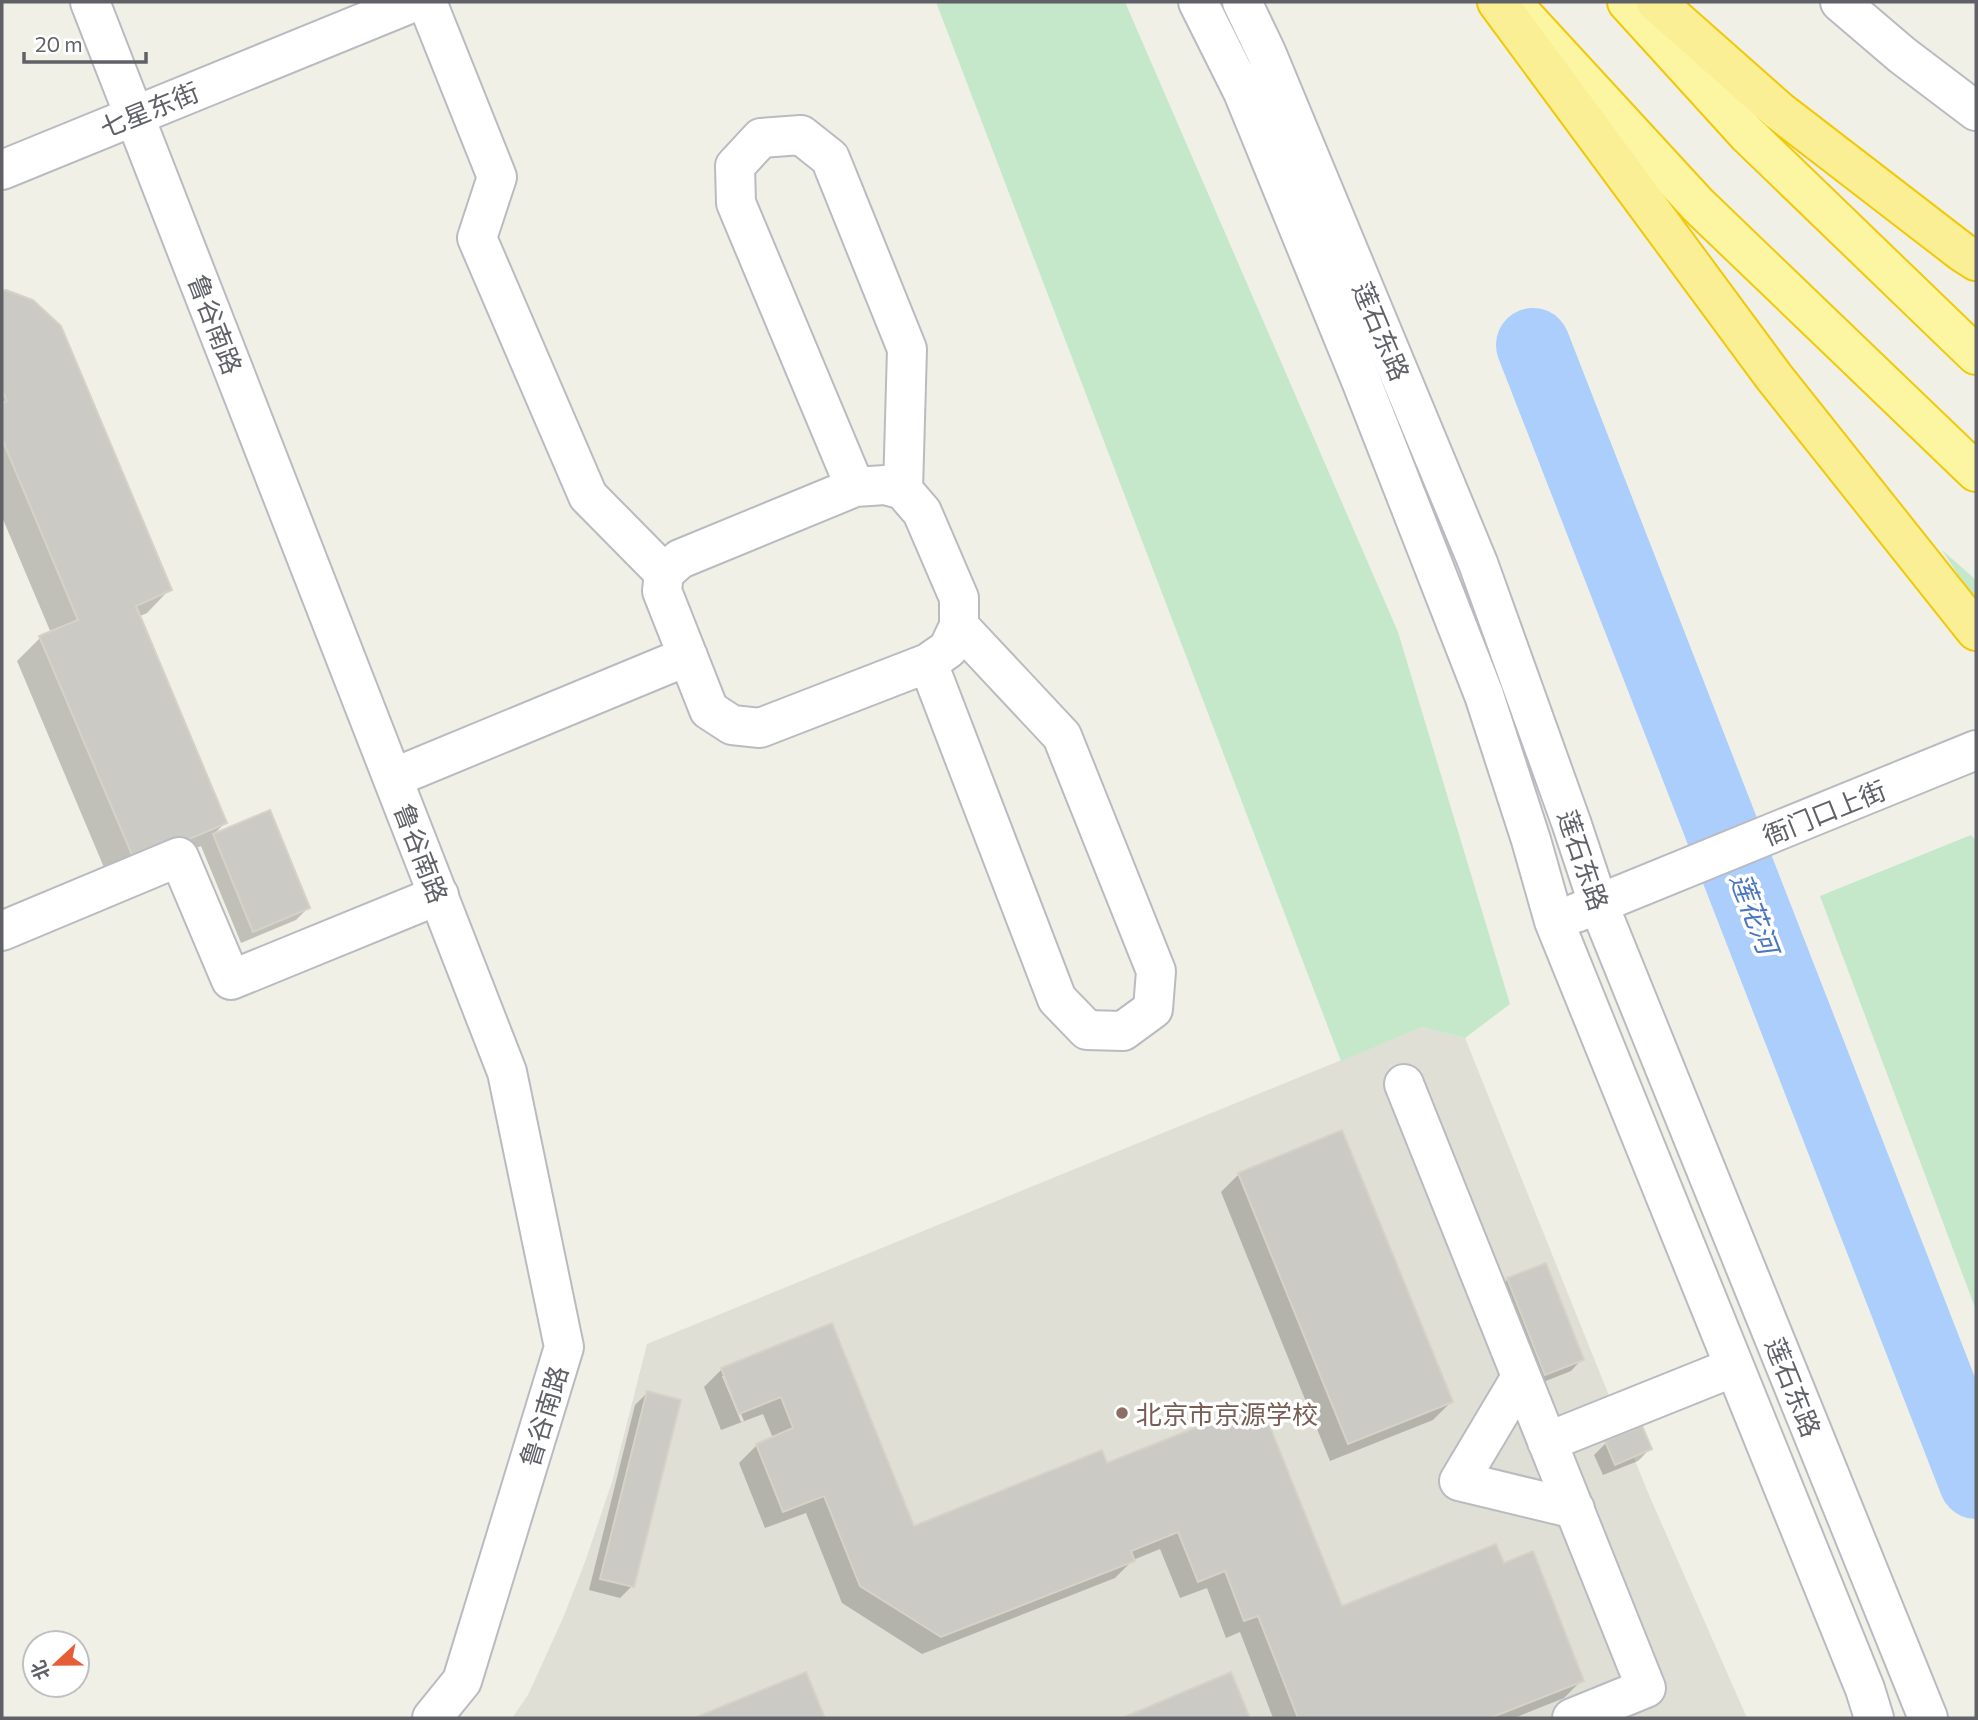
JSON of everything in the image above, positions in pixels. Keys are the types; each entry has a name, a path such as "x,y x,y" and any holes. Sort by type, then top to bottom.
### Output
{"highway":[{"path":"1497,2 1774,377 1976,631"},
{"path":"1511,2 1698,205 1976,472"},
{"path":"1627,2 1748,135 1976,355"},
{"path":"1656,2 1779,111 1976,261"}],"street":[{"name":"鲁谷南路","path":"90,2 508,1072 564,1347 462,1681 432,1718"},
{"name":"七星东街","path":"2,170 414,2"},
{"path":"427,2 497,177 478,238 588,496 664,573"},
{"name":"莲石东路","path":"1198,2 1249,105 1357,371 1484,695 1554,921 1874,1718"},
{"name":"莲石东路","path":"1242,2 1266,52 1478,563 1598,903 1928,1718"},
{"path":"1840,2 1902,55 1976,111"},
{"path":"855,487 736,203 736,166 761,138 801,135 830,158 907,349 903,490"},
{"path":"885,485 903,490 922,512 959,598 959,626 948,649 928,663 760,729 732,726 709,710 662,590 664,573 680,559 855,487 885,485"},
{"path":"928,663 1058,999 1087,1030 1123,1031 1153,1009 1156,971 1107,847 1062,736 959,626"},
{"path":"393,778 688,656"},
{"name":"衙门口上街","path":"1554,921 1976,750"},
{"path":"2,931 179,857 231,980 439,895"},
{"path":"1404,1084 1646,1688 1572,1718"},
{"path":"1547,1442 1734,1367"},
{"path":"1521,1377 1459,1481 1575,1509"}],"shaded area":[{"name":"北京市京源学校","path":"1422,1027 1465,1038 1649,1495 1747,1718 512,1718 528,1695 585,1562 612,1482 647,1344"}],"green space":[{"path":"936,2 1125,2 1398,632 1510,1004 1465,1038 1422,1027 1341,1061"},
{"path":"1942,550 1976,580 1976,602"},
{"path":"1971,835 1976,841 1976,1310 1820,896"}],"building":[{"path":"2,291 33,300 61,326 172,590 136,606 227,823 135,862 39,636 78,620 2,439 2,403 7,401 2,391"},
{"path":"270,810 310,908 253,932 213,834"},
{"path":"1342,1130 1453,1402 1348,1444 1238,1173"},
{"path":"1546,1263 1584,1360 1545,1375 1507,1278"},
{"path":"832,1323 914,1526 1102,1450 1107,1463 1260,1402 1342,1606 1496,1544 1504,1563 1533,1551 1584,1681 1490,1718 1298,1718 1258,1616 1244,1621 1225,1571 1198,1582 1178,1532 1131,1551 1135,1561 941,1637 860,1586 824,1496 783,1512 756,1444 793,1428 781,1397 739,1414 721,1368"},
{"path":"647,1391 681,1400 634,1587 600,1579"},
{"path":"1642,1426 1652,1449 1615,1465 1605,1441"},
{"path":"806,1672 825,1718 694,1718"},
{"path":"1231,1672 1250,1718 1122,1718"}],"waterway":[{"name":"莲花河","path":"1533,345 1976,1482"}],"place":[{"name":"北京市京源学校","path":"1122,1413"}]}
